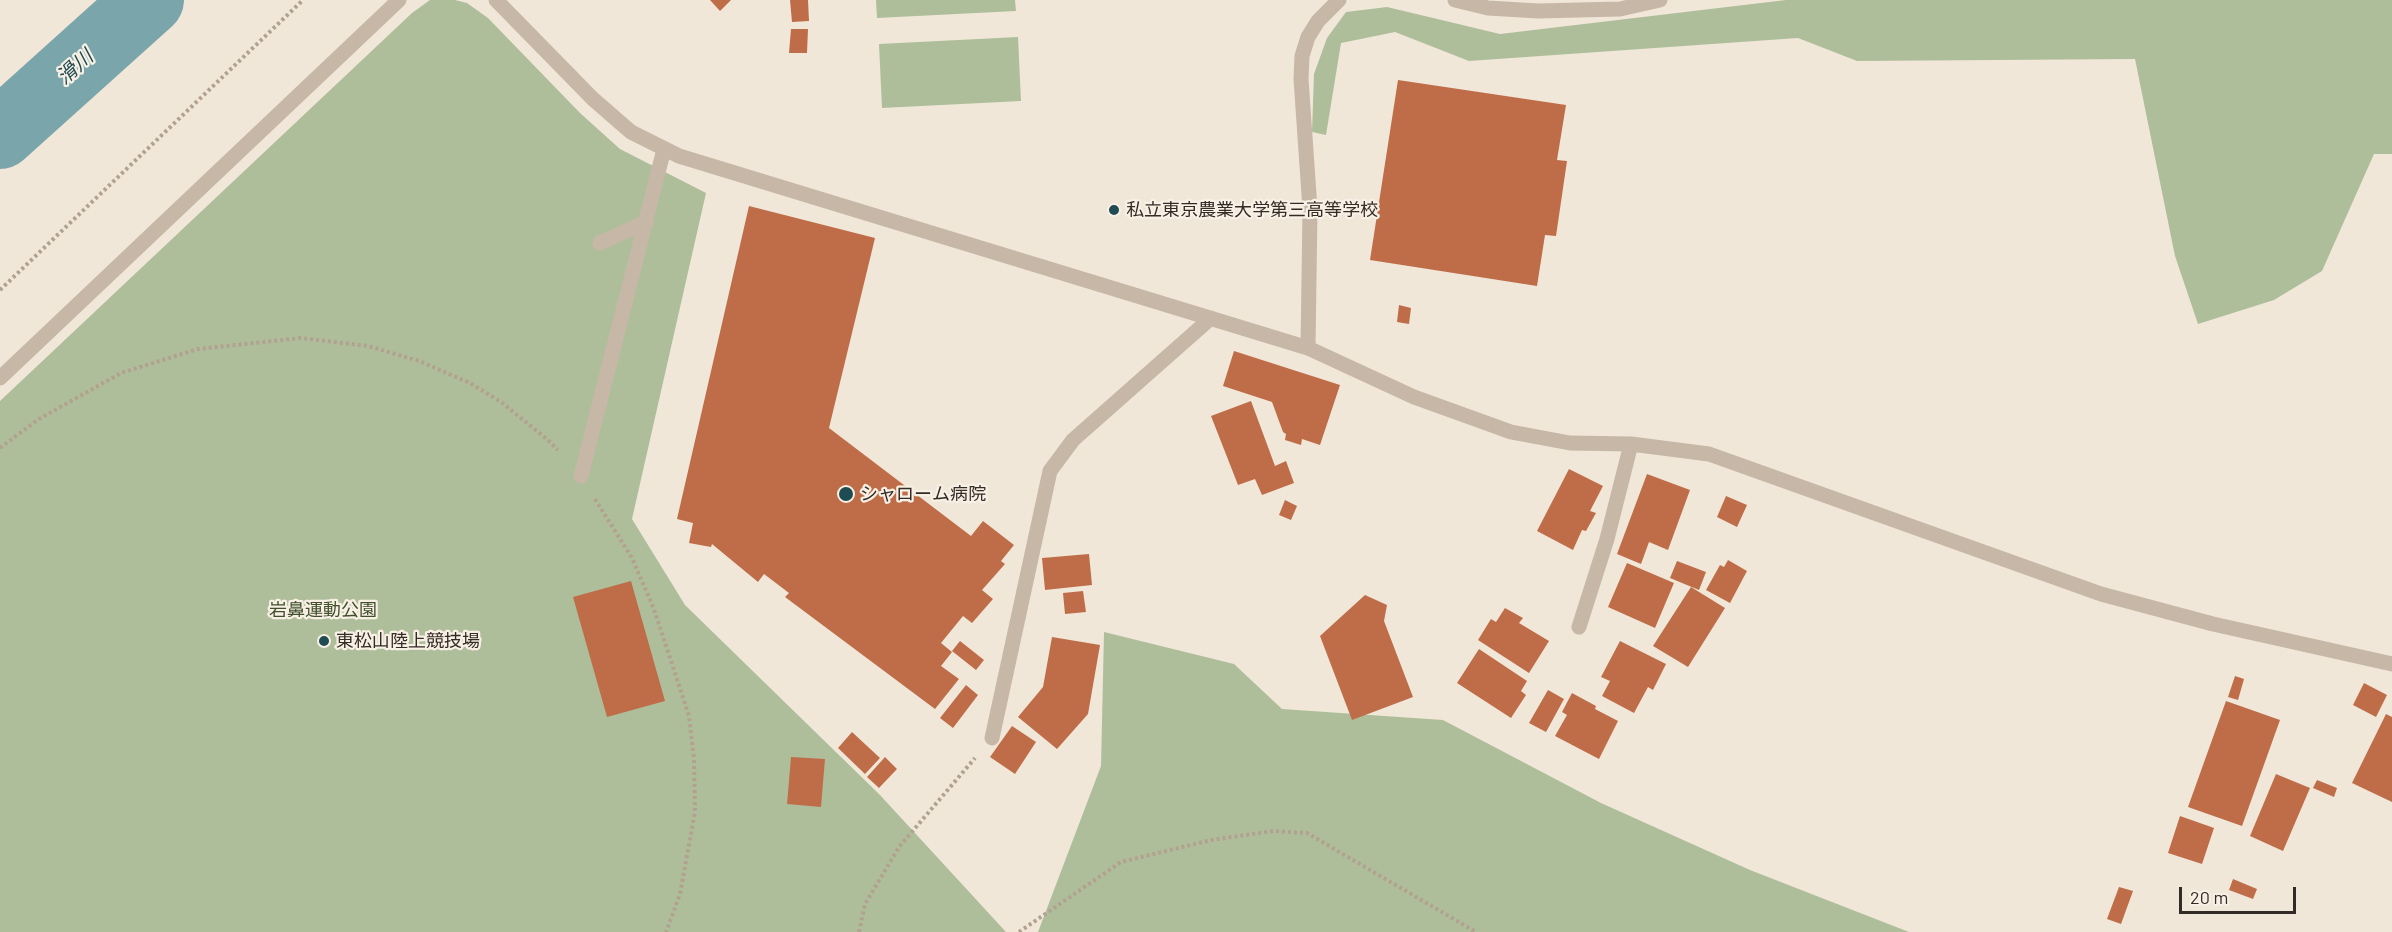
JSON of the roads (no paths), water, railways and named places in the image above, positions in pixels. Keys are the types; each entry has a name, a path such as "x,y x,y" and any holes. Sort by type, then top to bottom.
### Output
{"street":[{"path":"0,378 399,0"},
{"path":"496,0 593,99 631,132 679,156 1308,348 1414,397 1511,432 1570,443 1631,444 1709,454 2101,594 2213,624 2392,664"},
{"path":"1308,348 1310,209 1301,79 1302,56 1308,37 1318,21 1339,0"},
{"path":"1455,0 1488,8 1538,11 1620,9 1660,0"},
{"path":"581,476 664,149"},
{"path":"600,243 646,222"},
{"path":"992,738 1050,471 1073,440 1211,318"},
{"path":"1579,627 1607,539 1631,444"}],"waterway":[{"name":"滑川","path":"0,134 149,0"}],"place":[{"name":"私立東京農業大学第三高等学校","path":"1114,210"},
{"name":"シャローム病院","path":"846,494"},
{"name":"東松山陸上競技場","path":"324,641"}],"park label":[{"name":"岩鼻運動公園","path":"323,610"}]}
